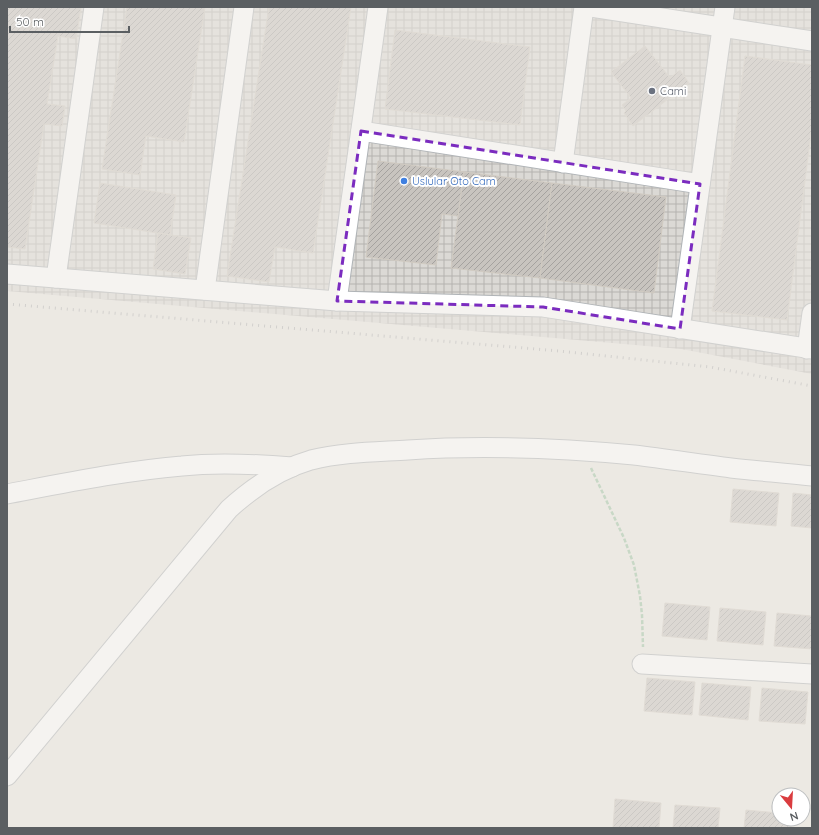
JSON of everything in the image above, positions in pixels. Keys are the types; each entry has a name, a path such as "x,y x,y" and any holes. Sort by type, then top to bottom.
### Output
{"street":[{"path":"56,278 94,7"},
{"path":"205,290 244,7"},
{"path":"337,301 378,7"},
{"path":"563,163 584,7"},
{"path":"591,7 812,41"},
{"path":"680,329 725,7"},
{"path":"361,131 700,184"},
{"path":"7,274 337,301 543,307 809,349 812,313"},
{"path":"7,776 229,509 258,485 292,467 310,460 330,456 438,448 500,447 584,451 640,456 732,468 812,476"},
{"path":"7,494 120,474 183,466 238,464 292,467"},
{"path":"642,664 812,674"}],"path":[{"path":"584,451 627,545 634,565 642,615 642,664"}],"highlighted area":[{"path":"361,131 700,184 680,329 543,307 337,301"}],"shaded area":[{"path":"7,7 812,7 812,374 681,349 7,291"}],"building":[{"path":"7,7 81,7 76,39 58,36 47,104 65,106 62,126 44,124 25,249 7,247"},
{"path":"127,7 205,7 184,142 146,136 140,175 102,169"},
{"path":"269,7 351,7 313,253 275,247 269,282 227,276"},
{"path":"395,30 530,47 520,125 385,109"},
{"name":"Cami","path":"645,46 670,78 680,70 689,83 633,126 624,113 626,111 622,105 631,98 611,72"},
{"path":"745,56 812,65 812,127 787,320 712,311"},
{"path":"378,161 464,172 458,216 442,214 436,265 366,257"},
{"path":"464,172 552,183 540,278 451,268"},
{"path":"100,183 176,195 170,235 94,223"},
{"path":"552,183 666,197 654,293 540,278"},
{"path":"158,233 191,238 185,274 153,269"},
{"path":"733,489 779,493 776,526 730,522"},
{"path":"793,493 812,495 812,528 791,526"},
{"path":"665,603 710,607 707,640 662,636"},
{"path":"720,608 766,612 763,645 717,641"},
{"path":"777,613 812,616 812,649 774,646"},
{"path":"647,678 695,682 692,715 644,711"},
{"path":"702,683 751,687 748,720 699,715"},
{"path":"762,688 808,692 805,724 759,721"},
{"path":"615,799 661,803 659,828 613,828"},
{"path":"675,805 720,808 718,828 673,828"},
{"path":"746,810 771,812 771,827 791,827 791,828 744,828"}],"railway":[{"path":"7,304 559,351 710,367 812,386"}],"place":[{"name":"Cami","path":"652,91"},
{"name":"Uslular Oto Cam","path":"404,181"}]}
